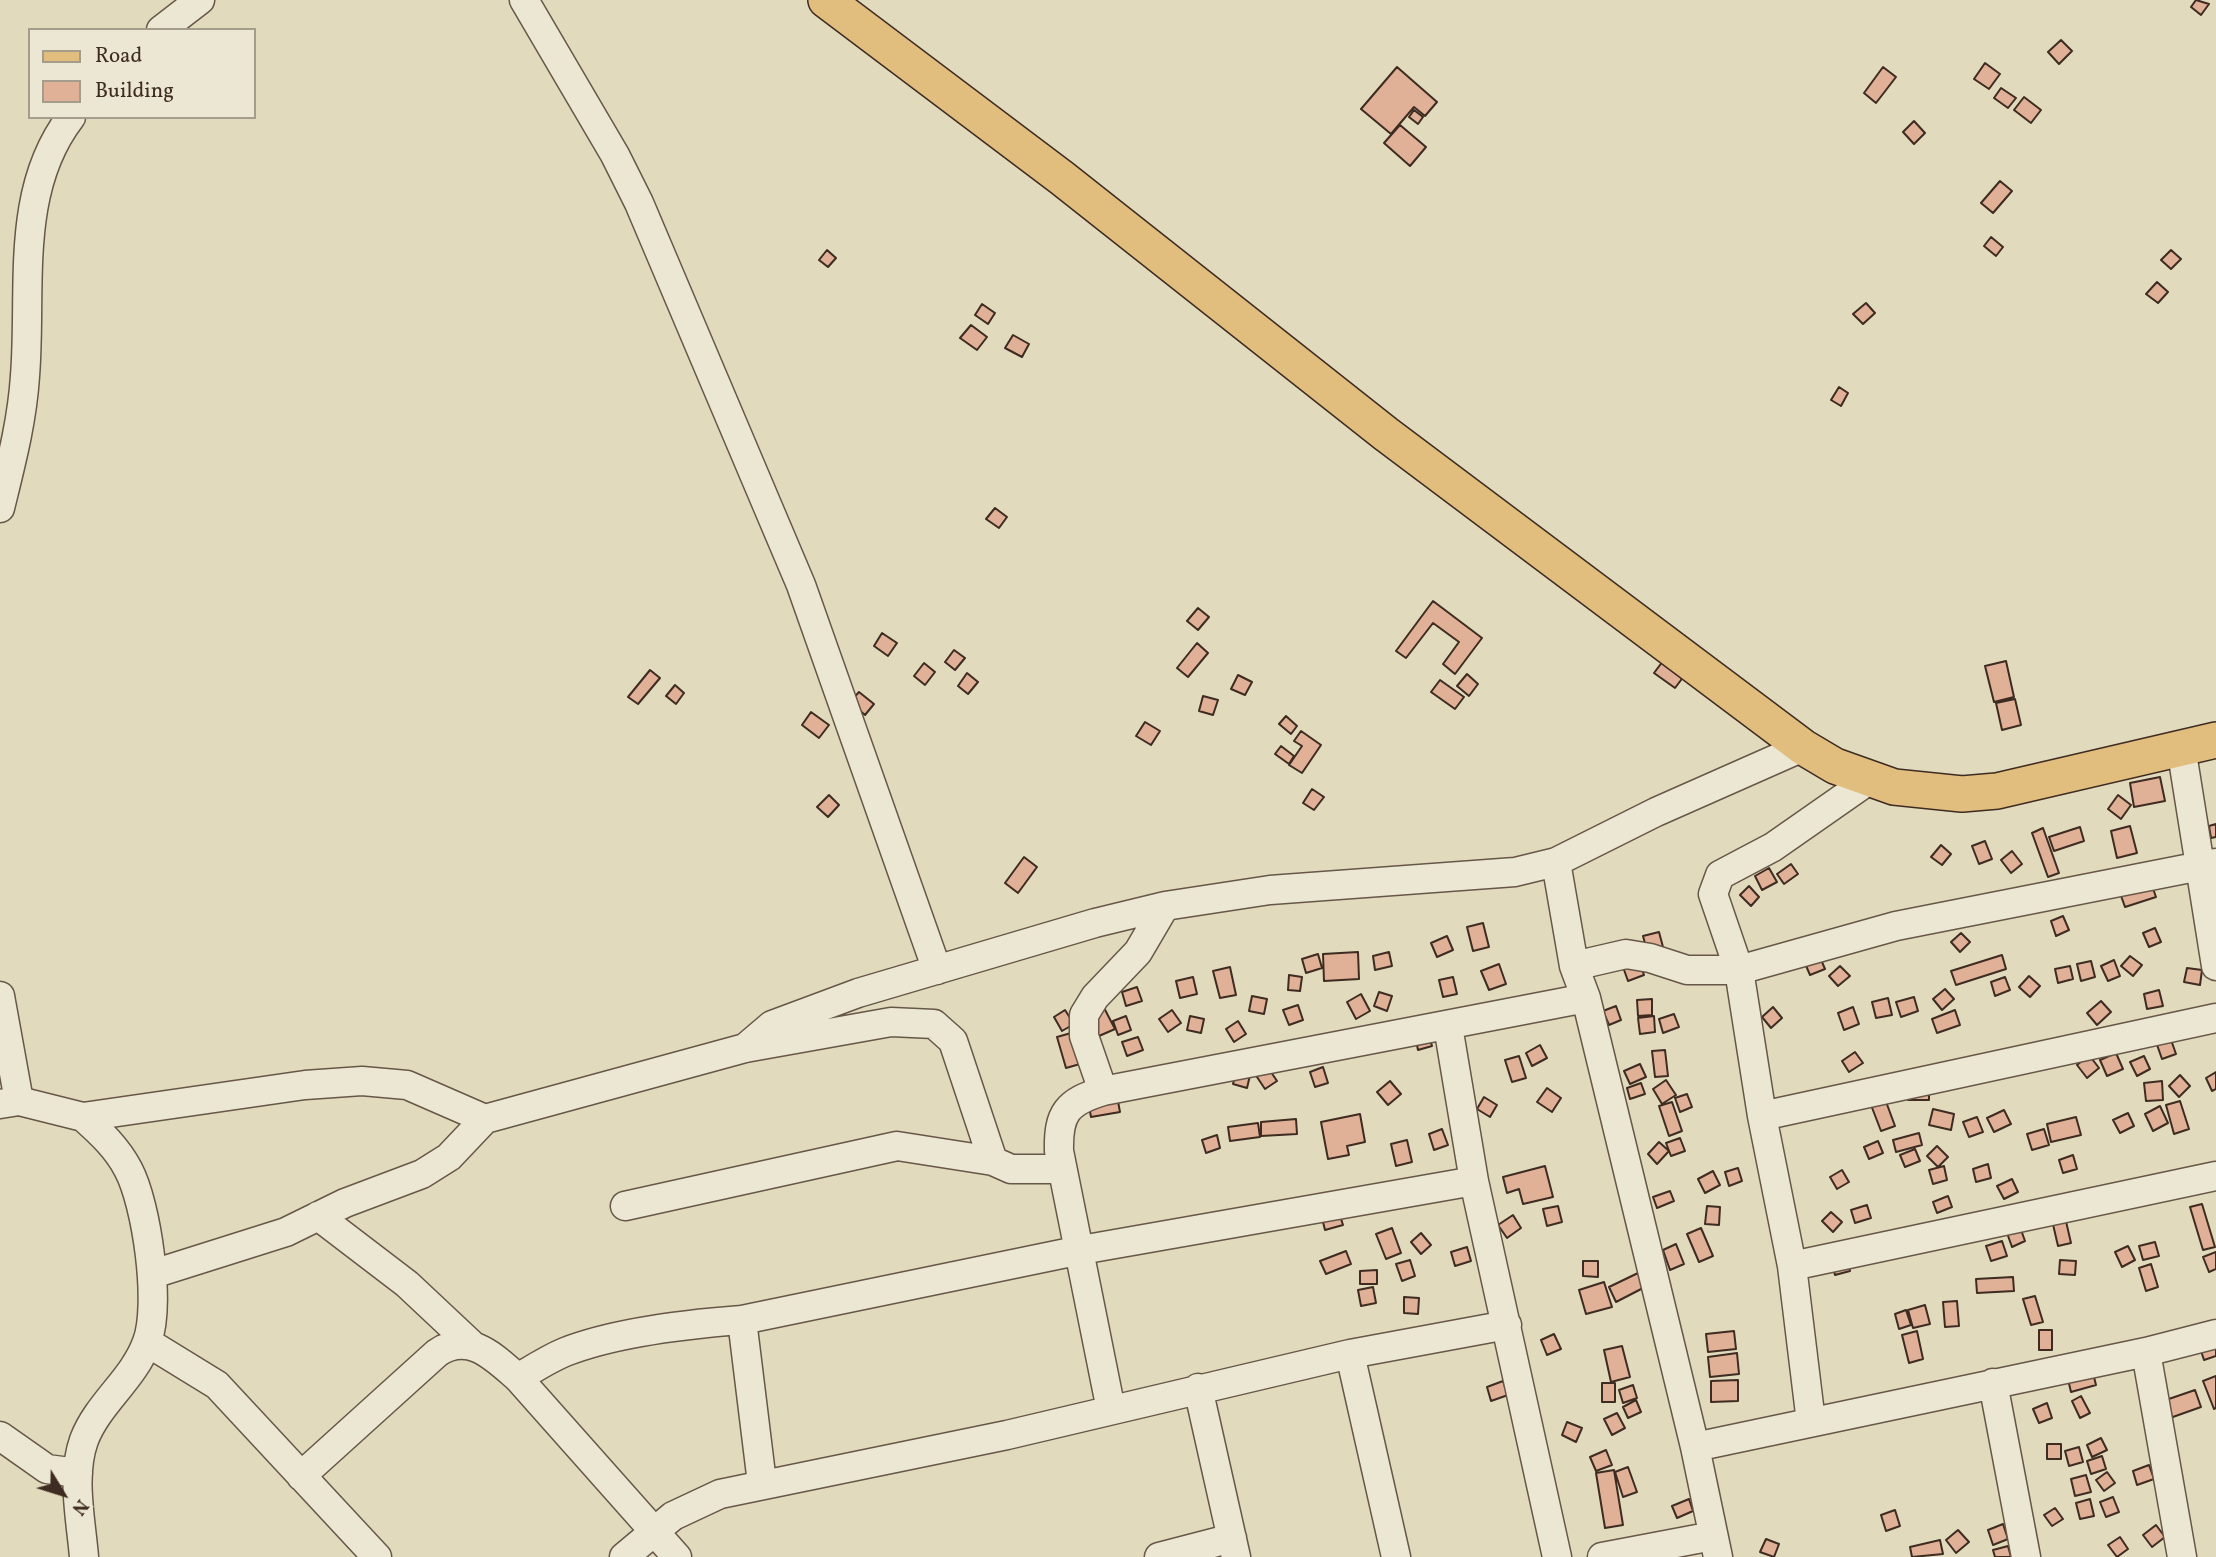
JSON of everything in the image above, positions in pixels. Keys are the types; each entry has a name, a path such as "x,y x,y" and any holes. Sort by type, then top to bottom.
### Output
{"main road":[{"path":"826,0 1073,186 1386,434 1803,747 1835,766 1894,787 1962,794 1997,791 2216,740"}],"street":[{"path":"164,28 200,0"},
{"path":"524,0 615,155 639,203 801,585 937,970"},
{"path":"0,508 18,440 24,385 33,204 43,164 70,119"},
{"path":"745,1048 772,1026 805,1012 1095,923 1165,906 1257,891 1515,872 1556,862 1656,812 1803,747"},
{"path":"2181,747 2207,864 2216,966"},
{"path":"1811,1422 1792,1266 1762,1116 1739,970 1713,894 1720,875 1773,847 1869,780"},
{"path":"1556,862 1574,966 1586,998 1695,1447 1716,1546 1602,1557"},
{"path":"1574,966 1626,954 1650,958 1687,970 1739,970 1896,926 2207,864"},
{"path":"1103,1091 1084,1036 1084,1015 1095,997 1138,952 1165,906"},
{"path":"0,996 9,1103 83,1117 305,1085 362,1081 407,1085 485,1119"},
{"path":"1111,1410 1081,1250 1062,1169 1059,1133 1064,1113 1085,1097 1103,1091 1586,998"},
{"path":"1762,1116 2216,1018"},
{"path":"153,1274 286,1232 435,1166 449,1157 485,1119 745,1048 891,1022 934,1024 948,1035 958,1050 993,1161"},
{"path":"1448,1026 1474,1181 1557,1557"},
{"path":"83,1117 116,1149 130,1172 153,1274 154,1313 147,1342 127,1378 94,1420 84,1441 78,1473 84,1557"},
{"path":"625,1206 897,1146 993,1161 1012,1170 1062,1169"},
{"path":"1792,1266 2216,1176"},
{"path":"517,1378 547,1361 586,1345 693,1325 742,1320 1081,1250 1474,1181"},
{"path":"318,1216 407,1284 472,1345 488,1353 517,1378 677,1557"},
{"path":"742,1320 762,1483"},
{"path":"624,1557 653,1531 701,1500 762,1483 910,1456 1350,1354 1507,1325"},
{"path":"1695,1447 2146,1352 2216,1334"},
{"path":"147,1342 217,1385 377,1557"},
{"path":"301,1476 437,1353 456,1344 472,1345"},
{"path":"2146,1352 2182,1557"},
{"path":"1350,1354 1396,1557"},
{"path":"1993,1383 2026,1557"},
{"path":"1159,1557 1234,1548 1198,1388"},
{"path":"0,1436 47,1469 78,1473"}],"building":[{"path":"2196,0 2209,4 2201,15 2191,7"},
{"path":"2061,40 2072,51 2059,64 2048,52"},
{"path":"1985,63 2000,74 1989,89 1974,79"},
{"path":"1397,67 1437,102 1425,116 1414,107 1391,134 1361,109"},
{"path":"1883,67 1896,77 1876,103 1864,93"},
{"path":"2001,88 2016,98 2008,108 1994,98"},
{"path":"2024,97 2041,110 2031,123 2014,110"},
{"path":"1414,110 1423,117 1418,124 1409,117"},
{"path":"1914,121 1925,133 1914,144 1903,132"},
{"path":"1400,125 1426,147 1410,166 1384,143"},
{"path":"2000,181 2012,191 1993,213 1981,203"},
{"path":"1991,237 2003,247 1996,256 1984,246"},
{"path":"827,250 836,258 828,267 819,260"},
{"path":"2171,250 2181,259 2171,269 2161,260"},
{"path":"2157,282 2168,292 2158,303 2146,294"},
{"path":"1866,303 1875,313 1863,324 1853,314"},
{"path":"982,304 995,313 988,324 975,315"},
{"path":"971,325 987,337 977,350 960,338"},
{"path":"1013,335 1029,344 1022,357 1005,348"},
{"path":"1839,387 1848,393 1841,406 1831,400"},
{"path":"995,508 1007,517 999,528 986,519"},
{"path":"1433,601 1482,638 1455,674 1443,664 1459,642 1433,623 1406,658 1396,651"},
{"path":"1198,608 1209,617 1198,630 1187,621"},
{"path":"882,633 897,643 888,656 874,646"},
{"path":"1197,643 1208,653 1188,677 1177,668"},
{"path":"954,650 965,658 955,670 945,662"},
{"path":"1663,661 1684,676 1675,688 1654,673"},
{"path":"2006,661 2014,697 1994,702 1985,666"},
{"path":"924,663 935,672 925,685 914,676"},
{"path":"650,670 660,678 638,704 628,697"},
{"path":"967,673 978,682 968,694 958,686"},
{"path":"1467,674 1478,684 1469,696 1457,686"},
{"path":"1238,675 1252,682 1245,695 1231,689"},
{"path":"1440,680 1464,697 1455,709 1431,692"},
{"path":"675,685 684,693 676,704 666,696"},
{"path":"859,692 874,704 865,715 850,702"},
{"path":"1203,696 1218,700 1213,715 1199,711"},
{"path":"2015,699 2021,725 2002,730 1996,703"},
{"path":"811,712 829,725 819,738 802,725"},
{"path":"1286,716 1297,726 1291,734 1279,724"},
{"path":"1145,722 1160,731 1151,745 1136,736"},
{"path":"1301,731 1321,745 1302,773 1289,765 1302,746 1294,741"},
{"path":"1281,746 1294,756 1289,764 1275,754"},
{"path":"2160,777 2165,801 2134,807 2130,783"},
{"path":"1312,789 1324,797 1314,810 1303,803"},
{"path":"829,795 839,805 828,817 817,807"},
{"path":"2118,795 2131,805 2121,819 2108,809"},
{"path":"2216,824 2216,837 2211,838 2209,826"},
{"path":"2130,826 2137,853 2117,858 2111,831"},
{"path":"2080,827 2084,841 2054,851 2049,837"},
{"path":"2043,828 2059,873 2048,877 2032,833"},
{"path":"1985,841 1992,859 1979,864 1972,846"},
{"path":"1941,845 1951,854 1942,865 1931,857"},
{"path":"2012,851 2022,864 2011,873 2001,860"},
{"path":"1024,857 1037,867 1018,893 1005,883"},
{"path":"1791,864 1798,874 1784,884 1777,874"},
{"path":"1769,868 1777,882 1762,890 1755,876"},
{"path":"2151,883 2156,897 2125,907 2120,893"},
{"path":"1749,886 1759,897 1751,906 1740,895"},
{"path":"2063,916 2069,930 2056,936 2051,921"},
{"path":"1483,923 1489,947 1473,951 1467,927"},
{"path":"2155,928 2161,942 2149,947 2143,933"},
{"path":"1659,932 1663,947 1647,951 1643,936"},
{"path":"1961,933 1970,942 1960,952 1951,942"},
{"path":"1447,936 1453,950 1437,957 1431,943"},
{"path":"1358,952 1359,979 1324,981 1323,954"},
{"path":"1389,952 1392,966 1375,970 1373,956"},
{"path":"1318,954 1322,968 1306,973 1302,959"},
{"path":"1819,955 1825,969 1810,975 1804,961"},
{"path":"2002,955 2006,969 1956,985 1951,971"},
{"path":"2130,956 2142,965 2133,976 2121,966"},
{"path":"2114,960 2120,976 2108,981 2101,966"},
{"path":"1639,961 1644,975 1628,981 1623,967"},
{"path":"2091,961 2095,977 2081,981 2077,964"},
{"path":"1499,964 1506,984 1489,990 1481,971"},
{"path":"1840,966 1850,976 1838,986 1829,976"},
{"path":"2070,966 2073,979 2058,983 2055,969"},
{"path":"1230,967 1236,995 1220,998 1213,971"},
{"path":"2187,968 2202,970 2200,985 2184,982"},
{"path":"1289,975 1302,977 1300,991 1288,990"},
{"path":"2029,976 2040,986 2030,997 2019,987"},
{"path":"1193,977 1197,994 1180,998 1176,981"},
{"path":"1453,977 1457,994 1443,997 1439,980"},
{"path":"2005,977 2010,990 1995,996 1991,982"},
{"path":"1137,987 1142,1001 1126,1006 1122,992"},
{"path":"1945,989 1954,999 1942,1010 1933,999"},
{"path":"2159,990 2163,1006 2147,1009 2144,994"},
{"path":"1379,992 1392,996 1387,1011 1374,1006"},
{"path":"1361,994 1370,1011 1356,1019 1347,1002"},
{"path":"1252,996 1267,999 1264,1014 1249,1011"},
{"path":"1914,997 1918,1011 1901,1017 1896,1002"},
{"path":"1888,998 1892,1015 1876,1018 1872,1002"},
{"path":"1652,999 1652,1015 1638,1016 1637,1000"},
{"path":"2101,1001 2111,1012 2097,1025 2087,1013"},
{"path":"1101,1002 1115,1029 1099,1036 1086,1009"},
{"path":"1298,1005 1303,1020 1289,1025 1283,1010"},
{"path":"1616,1006 1621,1020 1609,1025 1603,1011"},
{"path":"1773,1007 1782,1018 1771,1028 1762,1017"},
{"path":"1853,1007 1859,1024 1844,1030 1838,1013"},
{"path":"1065,1010 1074,1024 1062,1031 1054,1017"},
{"path":"1172,1010 1181,1023 1168,1032 1159,1019"},
{"path":"1955,1010 1960,1025 1937,1033 1932,1019"},
{"path":"1674,1014 1679,1027 1663,1033 1659,1019"},
{"path":"1126,1016 1131,1030 1118,1035 1113,1021"},
{"path":"1190,1016 1204,1019 1201,1033 1187,1030"},
{"path":"1654,1016 1655,1032 1640,1034 1638,1018"},
{"path":"1238,1021 1246,1034 1234,1042 1226,1029"},
{"path":"1428,1032 1432,1046 1418,1050 1415,1036"},
{"path":"1071,1033 1080,1064 1066,1068 1057,1037"},
{"path":"1138,1037 1143,1050 1127,1056 1122,1042"},
{"path":"2170,1037 2176,1054 2162,1059 2156,1042"},
{"path":"1540,1045 1547,1058 1532,1066 1526,1053"},
{"path":"1665,1050 1668,1076 1655,1077 1652,1051"},
{"path":"1855,1052 1863,1063 1849,1072 1842,1061"},
{"path":"2116,1053 2123,1069 2107,1076 2100,1060"},
{"path":"2089,1055 2099,1068 2087,1078 2077,1065"},
{"path":"1519,1056 1526,1078 1512,1082 1505,1060"},
{"path":"2144,1056 2150,1069 2137,1076 2130,1062"},
{"path":"1640,1064 1646,1077 1630,1084 1624,1071"},
{"path":"1267,1066 1277,1081 1265,1089 1255,1074"},
{"path":"1323,1067 1328,1083 1315,1087 1310,1072"},
{"path":"1237,1068 1251,1071 1247,1088 1233,1084"},
{"path":"2216,1072 2216,1089 2212,1091 2206,1078"},
{"path":"2180,1075 2190,1086 2179,1097 2169,1086"},
{"path":"1666,1080 1676,1095 1662,1104 1653,1089"},
{"path":"1390,1081 1401,1094 1388,1105 1377,1092"},
{"path":"2162,1081 2163,1100 2146,1101 2144,1083"},
{"path":"1641,1083 1645,1094 1630,1099 1627,1088"},
{"path":"1908,1084 1929,1085 1929,1100 1908,1100"},
{"path":"1547,1088 1561,1098 1552,1112 1537,1102"},
{"path":"1687,1094 1692,1107 1680,1112 1675,1098"},
{"path":"1117,1096 1120,1112 1091,1117 1088,1101"},
{"path":"1484,1097 1497,1105 1490,1117 1477,1109"},
{"path":"1885,1099 1895,1126 1881,1131 1871,1105"},
{"path":"2180,1101 2189,1129 2174,1134 2166,1105"},
{"path":"1672,1102 1682,1131 1669,1136 1659,1106"},
{"path":"2160,1106 2168,1123 2153,1131 2145,1114"},
{"path":"1933,1109 1954,1114 1951,1130 1929,1125"},
{"path":"2004,1110 2011,1124 1994,1132 1987,1118"},
{"path":"2128,1113 2134,1126 2120,1133 2113,1120"},
{"path":"1360,1114 1365,1142 1347,1146 1349,1155 1328,1159 1321,1122"},
{"path":"1977,1117 1983,1132 1969,1137 1963,1122"},
{"path":"2076,1117 2081,1135 2051,1142 2047,1124"},
{"path":"1296,1119 1297,1134 1261,1136 1261,1122"},
{"path":"1258,1123 1260,1137 1230,1141 1228,1127"},
{"path":"1442,1129 1448,1145 1434,1150 1429,1134"},
{"path":"2044,1129 2049,1145 2032,1150 2027,1134"},
{"path":"1919,1133 1922,1145 1896,1152 1893,1140"},
{"path":"1217,1135 1220,1148 1206,1153 1202,1140"},
{"path":"1680,1138 1685,1151 1671,1156 1666,1143"},
{"path":"1407,1140 1412,1162 1396,1166 1391,1144"},
{"path":"1878,1141 1883,1153 1869,1159 1864,1147"},
{"path":"1659,1142 1669,1151 1657,1164 1648,1154"},
{"path":"1937,1146 1948,1157 1938,1167 1927,1156"},
{"path":"1915,1149 1920,1161 1905,1167 1900,1155"},
{"path":"2073,1155 2077,1169 2063,1173 2059,1160"},
{"path":"1988,1164 1991,1178 1976,1182 1973,1169"},
{"path":"1545,1166 1553,1197 1523,1204 1519,1189 1507,1193 1503,1177"},
{"path":"1944,1166 1947,1180 1933,1184 1929,1170"},
{"path":"1738,1168 1742,1181 1729,1186 1725,1172"},
{"path":"1842,1170 1849,1182 1837,1189 1830,1177"},
{"path":"1713,1171 1720,1185 1705,1193 1698,1179"},
{"path":"2012,1179 2018,1192 2004,1199 1997,1186"},
{"path":"1670,1191 1674,1201 1657,1208 1653,1197"},
{"path":"1948,1196 1952,1207 1937,1213 1933,1202"},
{"path":"2202,1204 2215,1247 2203,1250 2190,1207"},
{"path":"1867,1205 1871,1218 1855,1223 1851,1210"},
{"path":"1558,1206 1562,1222 1547,1226 1543,1209"},
{"path":"1707,1206 1720,1207 1719,1225 1705,1224"},
{"path":"1338,1209 1343,1225 1325,1230 1321,1214"},
{"path":"1831,1212 1842,1222 1833,1232 1822,1221"},
{"path":"1513,1215 1521,1228 1507,1238 1498,1225"},
{"path":"2065,1217 2071,1243 2058,1246 2052,1220"},
{"path":"2020,1227 2025,1241 2012,1247 2007,1233"},
{"path":"1392,1228 1401,1253 1386,1259 1376,1234"},
{"path":"1701,1228 1713,1256 1699,1262 1687,1234"},
{"path":"1421,1233 1431,1245 1421,1254 1411,1242"},
{"path":"2002,1241 2007,1256 1991,1261 1986,1246"},
{"path":"2155,1242 2159,1256 2143,1260 2139,1246"},
{"path":"1676,1244 1684,1264 1670,1270 1663,1250"},
{"path":"2128,1246 2135,1260 2122,1267 2115,1252"},
{"path":"1467,1247 1471,1261 1455,1266 1451,1252"},
{"path":"1346,1251 1351,1264 1326,1274 1320,1261"},
{"path":"2216,1252 2216,1269 2209,1272 2203,1257"},
{"path":"1846,1257 1850,1271 1835,1275 1831,1262"},
{"path":"1410,1260 1415,1276 1402,1281 1396,1264"},
{"path":"2060,1260 2076,1261 2075,1275 2059,1274"},
{"path":"1583,1261 1598,1261 1598,1277 1583,1276"},
{"path":"2151,1264 2158,1287 2146,1291 2139,1268"},
{"path":"1377,1270 1377,1284 1360,1284 1360,1271"},
{"path":"1638,1273 1645,1287 1616,1302 1609,1287"},
{"path":"2013,1277 2014,1291 1977,1293 1976,1279"},
{"path":"1604,1282 1612,1307 1586,1314 1579,1290"},
{"path":"1373,1287 1376,1303 1361,1306 1358,1290"},
{"path":"2035,1296 2043,1322 2031,1325 2023,1299"},
{"path":"1404,1297 1419,1298 1418,1314 1404,1313"},
{"path":"1957,1301 1959,1326 1945,1327 1943,1302"},
{"path":"1925,1305 1930,1324 1913,1328 1908,1310"},
{"path":"1906,1310 1911,1325 1899,1329 1895,1314"},
{"path":"2039,1330 2052,1330 2052,1350 2039,1350"},
{"path":"1734,1331 1736,1349 1708,1352 1706,1334"},
{"path":"1917,1331 1923,1359 1909,1363 1902,1335"},
{"path":"1554,1334 1561,1349 1547,1355 1541,1340"},
{"path":"2216,1342 2216,1356 2204,1360 2200,1348"},
{"path":"1622,1346 1630,1377 1611,1382 1604,1350"},
{"path":"1737,1353 1739,1374 1710,1377 1708,1357"},
{"path":"2092,1369 2096,1385 2071,1392 2067,1375"},
{"path":"2216,1376 2216,1408 2214,1409 2203,1381"},
{"path":"1738,1380 1738,1401 1711,1402 1711,1381"},
{"path":"1503,1381 1508,1395 1491,1401 1487,1387"},
{"path":"1602,1383 1615,1383 1615,1402 1602,1402"},
{"path":"1633,1385 1637,1398 1623,1403 1619,1390"},
{"path":"2195,1390 2201,1407 2170,1418 2163,1401"},
{"path":"2081,1396 2090,1413 2080,1418 2072,1401"},
{"path":"1636,1400 1641,1412 1628,1418 1623,1407"},
{"path":"2047,1403 2052,1418 2039,1423 2033,1409"},
{"path":"1617,1413 1625,1428 1612,1435 1604,1419"},
{"path":"1567,1422 1582,1428 1576,1442 1562,1435"},
{"path":"2101,1438 2107,1450 2092,1457 2087,1445"},
{"path":"2047,1444 2061,1444 2061,1459 2047,1459"},
{"path":"2079,1447 2083,1462 2069,1466 2065,1451"},
{"path":"1606,1450 1612,1465 1596,1471 1590,1457"},
{"path":"2102,1456 2106,1469 2091,1474 2087,1461"},
{"path":"2149,1465 2154,1479 2137,1485 2133,1471"},
{"path":"1628,1467 1637,1492 1623,1497 1615,1472"},
{"path":"1614,1470 1623,1525 1605,1528 1596,1473"},
{"path":"2107,1472 2115,1483 2104,1491 2096,1480"},
{"path":"2086,1475 2091,1492 2075,1496 2071,1479"},
{"path":"2113,1497 2119,1512 2106,1517 2100,1502"},
{"path":"1689,1499 1693,1511 1677,1518 1672,1506"},
{"path":"2090,1499 2094,1516 2080,1519 2076,1503"},
{"path":"2055,1508 2063,1519 2052,1526 2044,1515"},
{"path":"1895,1510 1900,1526 1886,1531 1881,1515"},
{"path":"2003,1524 2008,1539 1993,1545 1988,1530"},
{"path":"2156,1525 2165,1537 2152,1547 2143,1535"},
{"path":"1958,1530 1969,1542 1956,1553 1946,1540"},
{"path":"2120,1537 2128,1549 2117,1557 2108,1545"},
{"path":"1766,1539 1779,1544 1774,1557 1760,1552"},
{"path":"1940,1540 1943,1554 1912,1557 1910,1547"},
{"path":"2008,1546 2011,1557 1995,1557 1993,1550"}]}
